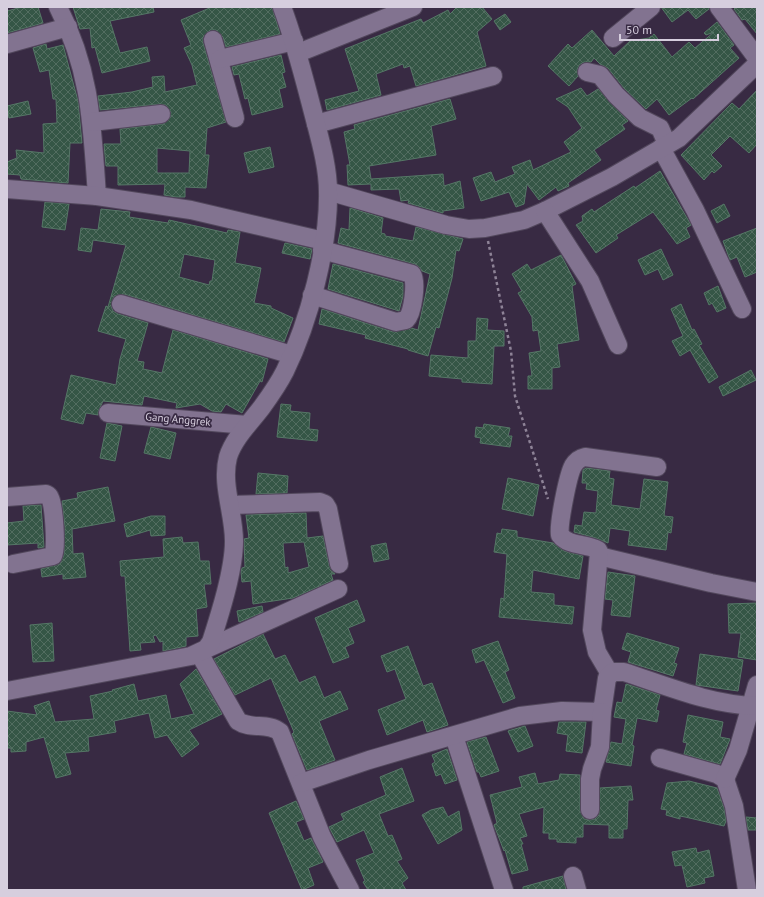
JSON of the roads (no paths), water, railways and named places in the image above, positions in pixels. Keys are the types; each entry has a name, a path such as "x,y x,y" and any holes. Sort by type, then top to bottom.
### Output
{"street":[{"path":"58,7 68,27 82,67 92,122 97,196"},
{"path":"203,651 215,630 233,555 234,531 227,483 228,459 231,448 278,384 292,355 312,295 323,245 328,191 324,158 296,47 282,7"},
{"path":"220,60 296,47 413,7"},
{"path":"613,38 651,7"},
{"path":"719,7 757,58"},
{"path":"7,44 68,27"},
{"path":"213,40 220,60 235,118"},
{"path":"328,191 446,225 469,229 485,228 524,220 612,177 678,138 694,125 757,64"},
{"path":"586,72 600,75 616,95 640,118 660,128 664,146 742,309"},
{"path":"316,124 493,76"},
{"path":"92,122 161,114"},
{"path":"7,189 97,196 191,210 323,245 412,274 415,282 409,317 402,322 396,322 312,295"},
{"path":"545,211 590,281 618,345"},
{"path":"121,304 292,355"},
{"name":"Gang Anggrek","path":"108,413 247,425"},
{"path":"590,810 590,779 600,747 602,712 610,674 597,652 593,640 592,625 599,552 596,548 566,542 560,536 559,527 572,467 576,462 586,457 657,466"},
{"path":"7,497 46,494 51,500 54,517 55,550 53,556 13,564"},
{"path":"230,505 320,502 325,504 328,509 340,564"},
{"path":"599,556 711,583 757,592"},
{"path":"7,691 203,651 338,589"},
{"path":"203,651 238,721 249,726 270,727 280,732 322,837 350,890"},
{"path":"610,674 613,672 624,672 708,699 754,706"},
{"path":"725,779 731,768 754,706 757,685"},
{"path":"301,783 369,760 520,716 562,711 602,712"},
{"path":"454,736 504,890"},
{"path":"660,758 717,774 725,779 734,806 750,883"}]}
